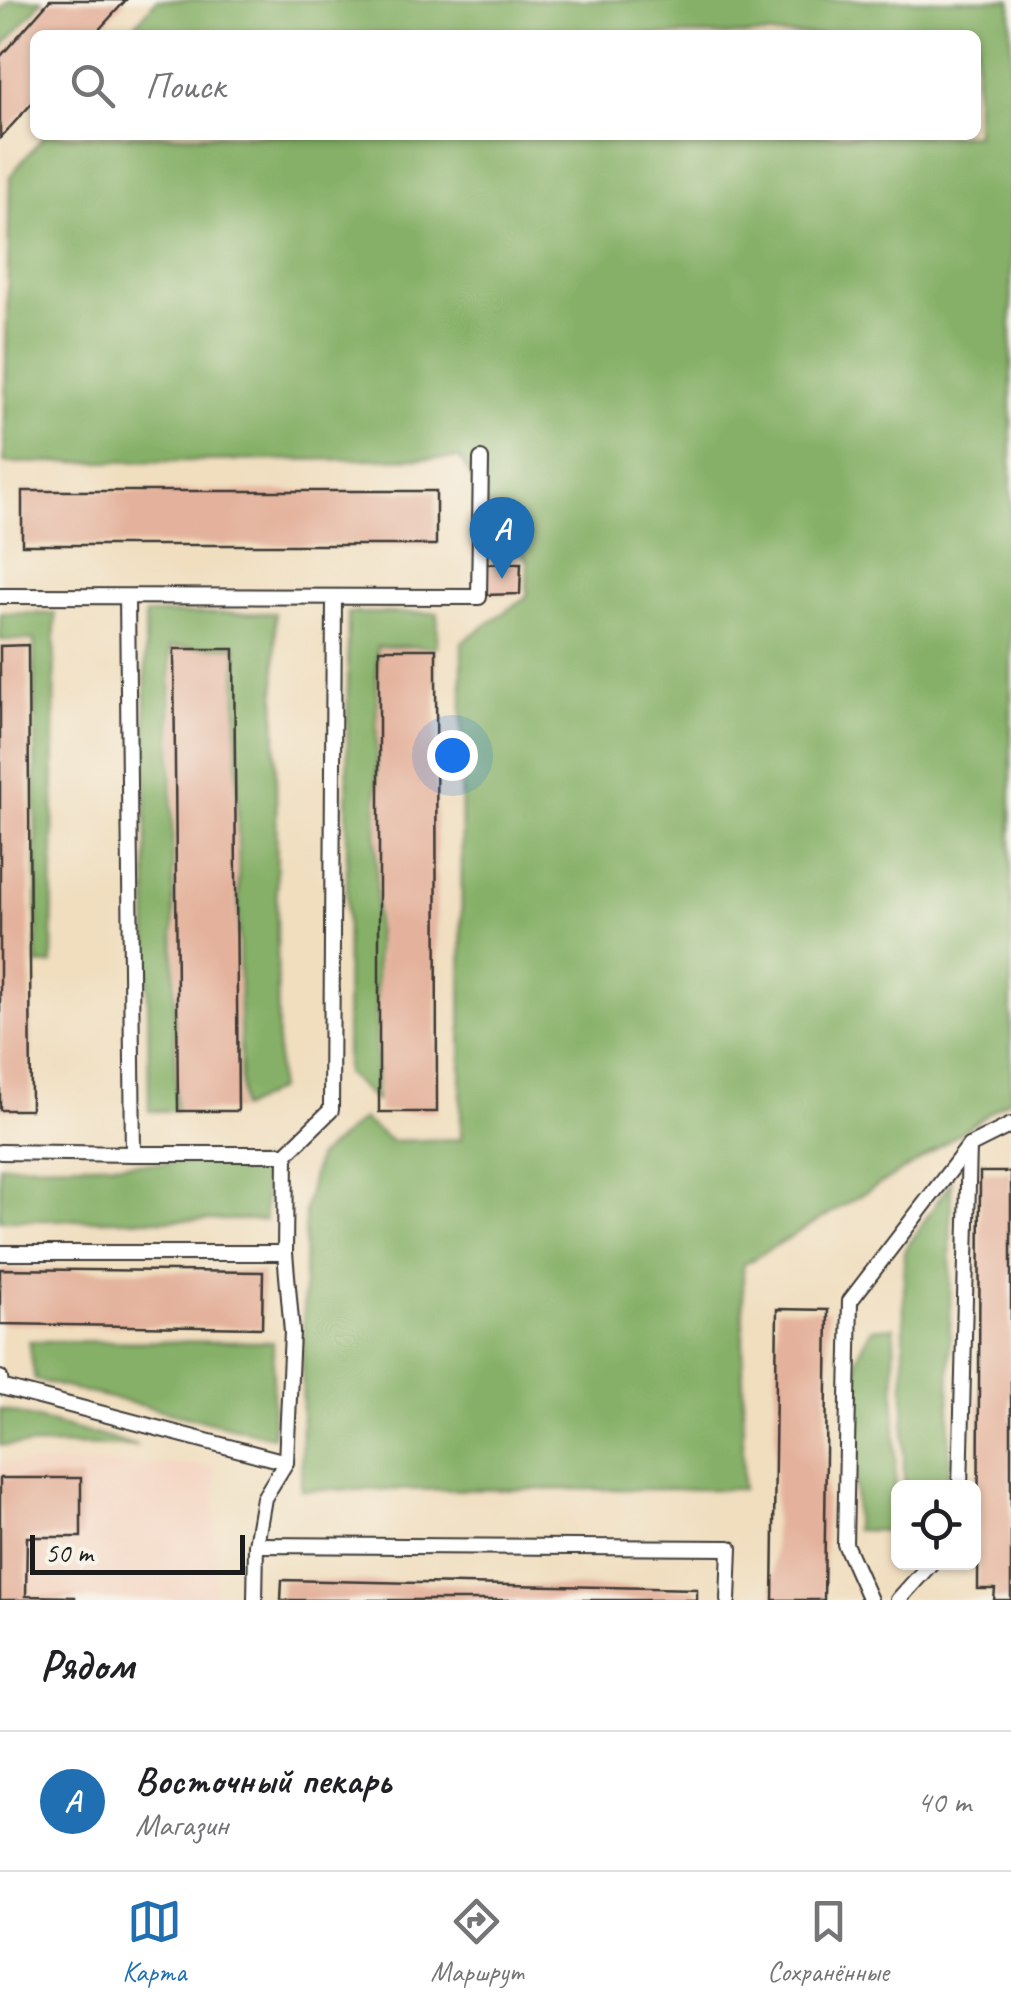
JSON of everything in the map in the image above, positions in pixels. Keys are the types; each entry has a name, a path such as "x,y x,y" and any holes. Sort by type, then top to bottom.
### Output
{"lane":[{"path":"0,596 479,597 482,460"},
{"path":"127,597 134,1154"},
{"path":"0,1152 286,1154 331,1110 334,597"},
{"path":"870,1600 844,1544 850,1301 969,1146 1011,1126"},
{"path":"960,1480 969,1146"},
{"path":"256,1600 256,1544 264,1498 286,1462 292,1332 285,1253 286,1154"},
{"path":"0,1253 285,1253"},
{"path":"0,1378 1,1387 286,1462"},
{"path":"256,1544 730,1548 728,1600"},
{"path":"898,1600 925,1570"}],"shaded area":[{"path":"0,1463 215,1465 215,1600 0,1600"}],"green space":[{"path":"10,0 43,0 0,50 0,11"},
{"path":"156,0 1011,0 1011,1098 919,1161 743,1265 743,1489 301,1490 305,1210 317,1158 362,1119 391,1141 461,1139 462,642 527,596 528,562 460,458 4,463 10,176 41,140 981,140 981,30 131,30"},
{"path":"0,613 55,614 52,964 37,965 34,640 0,640"},
{"path":"275,613 278,1089 241,1109 236,647 170,647 176,1111 149,1111 145,614"},
{"path":"348,613 438,613 437,646 377,647 376,1101 346,1074"},
{"path":"264,1162 265,1220 0,1220 0,1165"},
{"path":"951,1181 949,1480 904,1480 904,1252"},
{"path":"894,1327 896,1480 891,1480 891,1531 855,1530 857,1358 871,1329"},
{"path":"29,1341 273,1342 273,1437 35,1380"},
{"path":"0,1409 138,1446 0,1445"}],"building":[{"path":"50,0 126,0 99,30 30,30 30,105 0,138 0,57"},
{"path":"22,491 436,491 436,545 22,545"},
{"path":"521,563 520,594 483,595 484,564"},
{"path":"28,645 31,1110 0,1110 0,646"},
{"path":"174,649 234,649 238,1111 178,1111"},
{"path":"379,649 436,649 437,1112 379,1112"},
{"path":"980,1172 1011,1172 1011,1600 994,1600 995,1589 978,1589"},
{"path":"0,1269 263,1272 262,1328 0,1324"},
{"path":"777,1309 828,1310 824,1600 773,1600"},
{"path":"0,1478 81,1478 81,1537 27,1537 26,1596 75,1600 0,1600"},
{"path":"282,1580 697,1589 697,1600 281,1600"}],"place":[{"name":"Восточный пекарь","path":"502,579"}]}
